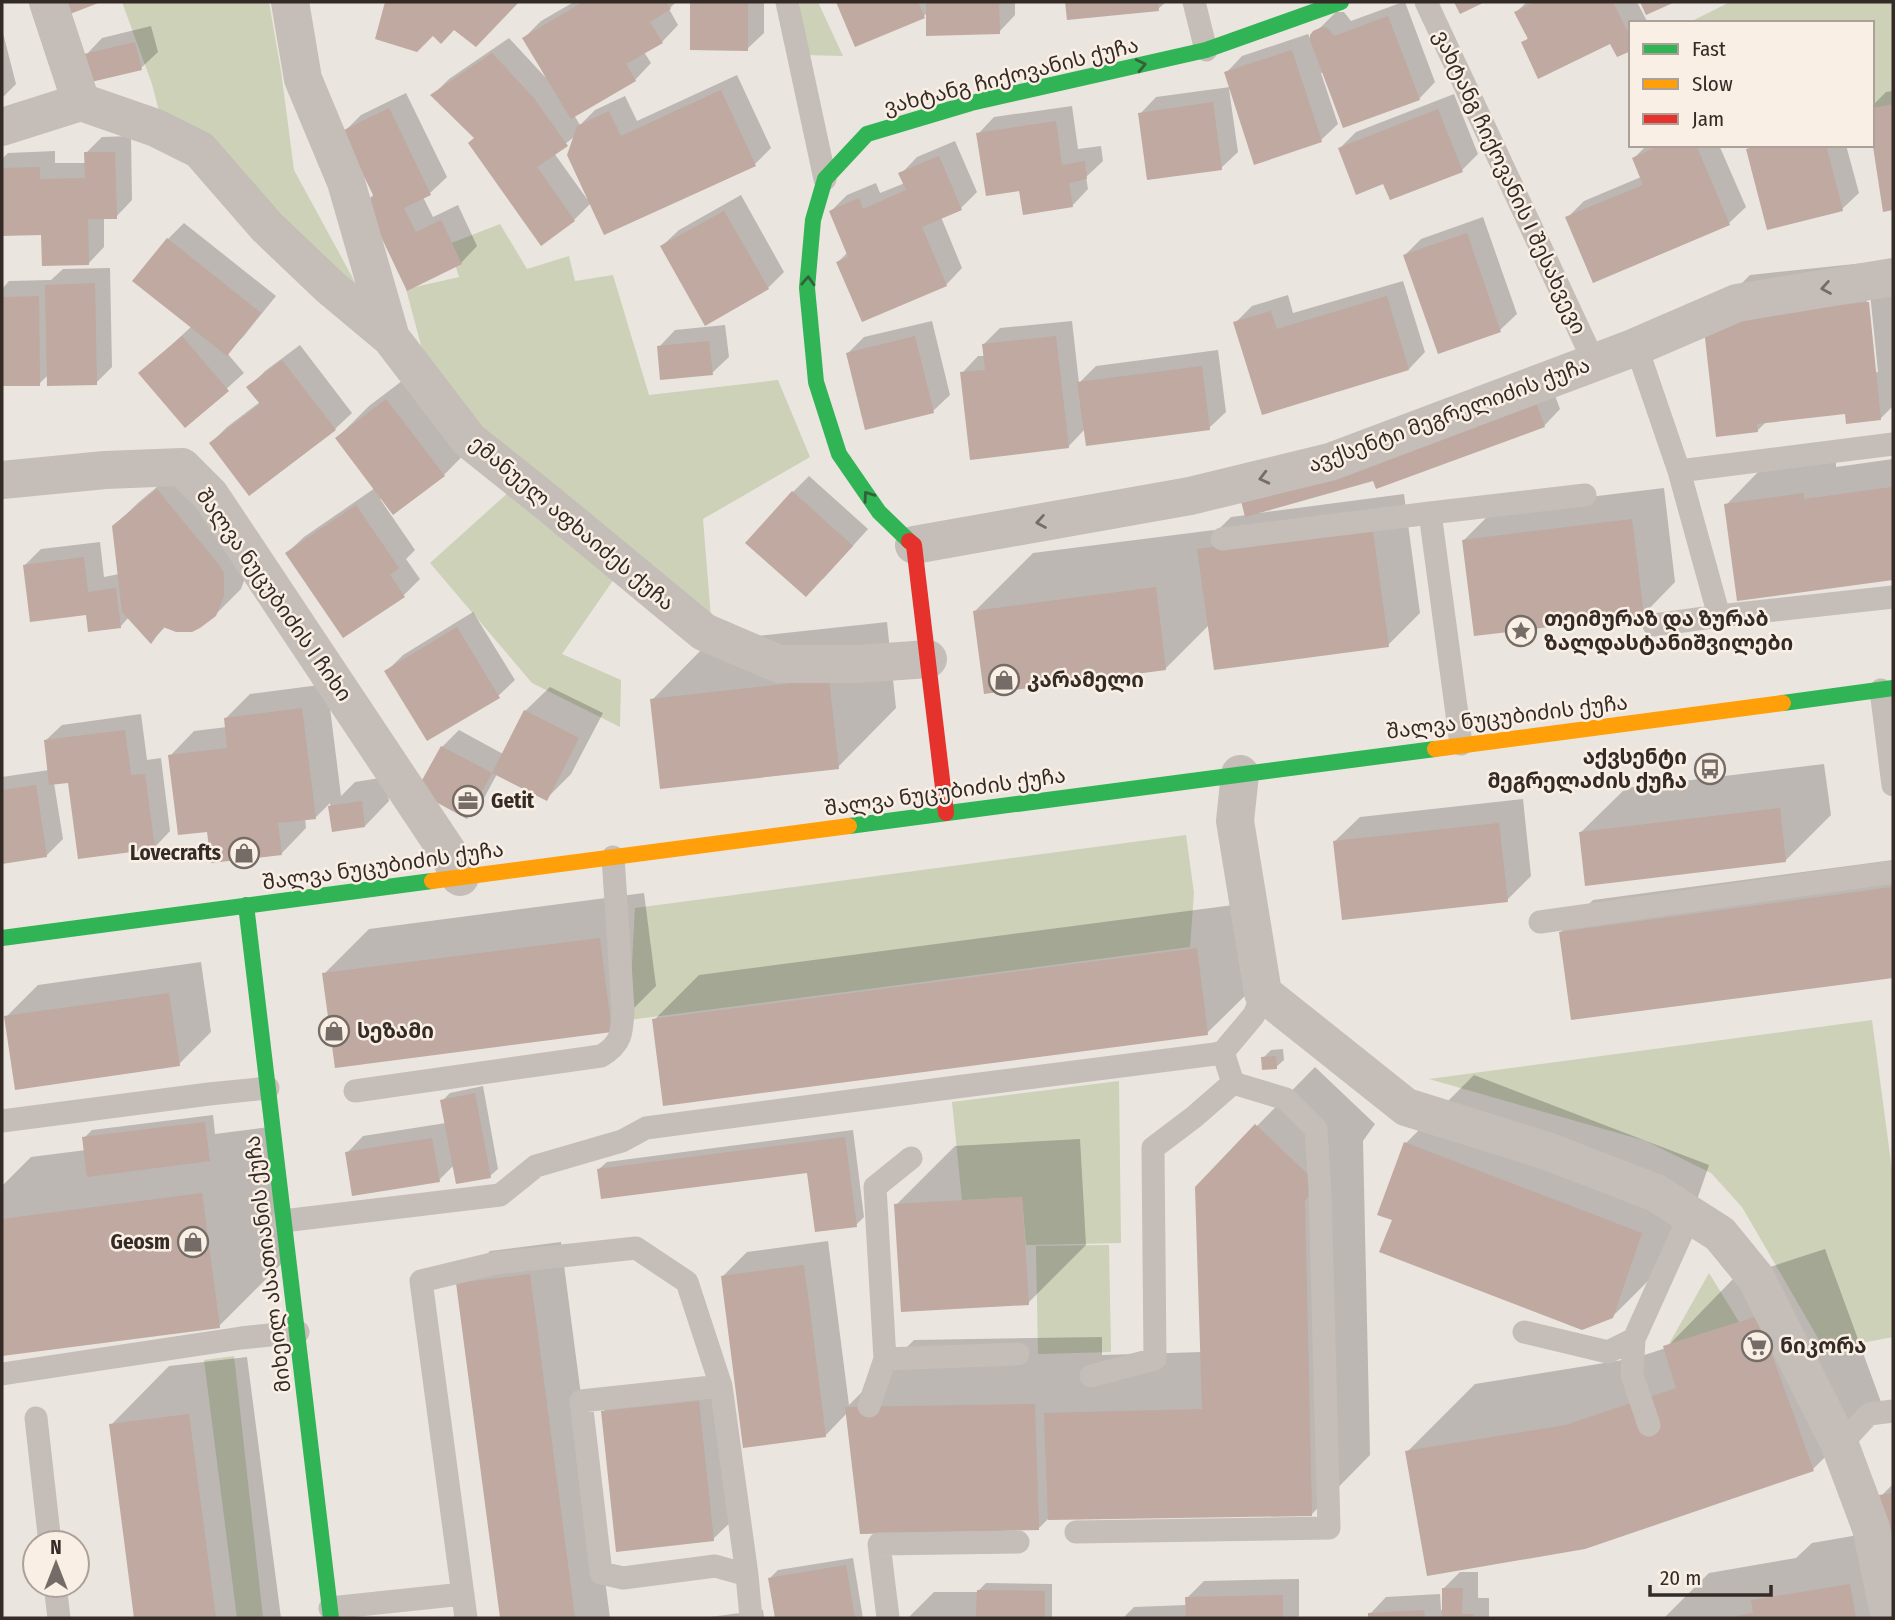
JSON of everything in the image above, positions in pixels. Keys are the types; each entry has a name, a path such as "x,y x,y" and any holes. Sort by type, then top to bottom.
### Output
{"main road":[{"name":"ვახტანგ ჩიქოვანის ქუჩა","path":"915,545 879,512 839,454 816,382 807,288 813,220 825,178 867,134 971,103 1206,50 1341,2"},
{"path":"915,545 946,813"},
{"name":"შალვა ნუცუბიძის ქუჩა","path":"2,938 1887,689"},
{"name":"მიხეილ ასათიანის ქუჩა","path":"246,905 330,1613"}],"street":[{"path":"48,2 81,102"},
{"name":"ემანუელ აფხაიძეს ქუჩა","path":"290,2 303,79 346,182 391,338 468,440 704,632 779,664 858,664 929,659"},
{"path":"2,127 81,102 156,128 200,150 267,227 330,288 391,338"},
{"name":"ავქსენტი მეგრელიძის ქუჩა","path":"915,545 1190,496 1330,462 1633,348 1737,303 1893,277"},
{"name":"შალვა ნუცუბიძის I ჩიხი","path":"2,480 105,470 182,467 210,495 447,851 460,877"},
{"path":"1240,774 1235,821 1263,993 1406,1107 1547,1151 1656,1194 1720,1234 1756,1278 1840,1445 1871,1528 1890,1618"}],"lane":[{"path":"787,2 825,178"},
{"path":"1195,2 1206,50"},
{"name":"ვახტანგ ჩიქოვანის I შესახვევი","path":"1426,2 1594,362"},
{"path":"1633,348 1642,363 1679,471 1719,615"},
{"path":"1679,471 1893,444"},
{"path":"1222,539 1585,495"},
{"path":"1430,513 1461,744"},
{"path":"1654,625 1719,615 1893,597"},
{"path":"1887,689 1893,785"},
{"path":"355,1091 601,1056 615,1048 622,1028 623,1009 613,857"},
{"path":"1540,922 1893,872"},
{"path":"283,1221 500,1195 536,1166 622,1141 646,1128 1215,1055 1223,1052 1254,1015 1263,993"},
{"path":"1223,1052 1233,1083"},
{"path":"1091,1376 1155,1359 1153,1148 1233,1083"},
{"path":"1076,1532 1329,1528 1316,1129 1286,1099 1233,1083"},
{"path":"2,1121 268,1088"},
{"path":"869,1406 885,1359 876,1187 911,1158"},
{"path":"1649,1425 1632,1375 1634,1339 1690,1215"},
{"path":"466,1618 421,1281 496,1263 636,1248 687,1282 721,1386 751,1618"},
{"path":"2,1374 298,1332"},
{"path":"1524,1332 1608,1352 1634,1339"},
{"path":"885,1359 1018,1354"},
{"path":"721,1386 581,1401 601,1573 623,1578 715,1566 747,1575"},
{"path":"1840,1445 1869,1414 1893,1410"},
{"path":"36,1418 48,1529"},
{"path":"888,1618 879,1539 1018,1542"},
{"path":"330,1613 463,1594"},
{"path":"57,1599 59,1618"}],"green space":[{"path":"122,2 269,2 294,170 375,319 160,115 152,84"},
{"path":"799,2 818,2 843,56 805,55"},
{"path":"1730,2 1893,2 1893,113 1874,115 1874,21 1692,21"},
{"path":"500,224 527,269 569,256 575,281 613,275 649,395 778,380 810,457 703,519 711,618 471,426 422,349 406,289 459,277 449,244"},
{"path":"510,491 614,579 562,654 621,680 620,727 532,683 430,563"},
{"path":"1186,835 1194,893 1190,947 629,1020 635,908"},
{"path":"1872,1020 1893,1178 1893,1337 1825,1350 1742,1207 1711,1173 1646,1141 1429,1079"},
{"path":"1119,1081 1121,1243 1026,1245 1022,1197 962,1200 952,1102"},
{"path":"1109,1245 1111,1352 1038,1354 1036,1246"},
{"path":"1709,1273 1739,1322 1669,1344"},
{"path":"234,1356 263,1618 237,1618 204,1360"}],"building":[{"path":"65,2 101,2 70,14"},
{"path":"385,2 519,2 476,47 454,30 441,44 433,36 417,52 375,39"},
{"path":"583,2 666,2 671,9 650,22 663,43 626,64 636,81 571,119 522,38"},
{"path":"690,2 748,2 748,51 690,50"},
{"path":"836,2 918,2 925,18 855,47"},
{"path":"926,2 999,2 1000,34 926,36"},
{"path":"1065,2 1158,2 1159,11 1067,20"},
{"path":"1454,2 1485,2 1460,14"},
{"path":"1536,2 1613,2 1629,34 1629,52 1617,57 1610,44 1538,79 1521,42 1528,39 1514,12"},
{"path":"1640,2 1675,2 1646,15"},
{"path":"1388,16 1420,100 1343,128 1310,35 1322,27 1328,28 1334,36"},
{"path":"135,42 142,70 91,82 84,54"},
{"path":"1292,50 1322,142 1254,165 1224,72"},
{"path":"492,53 533,97 568,146 537,167 575,221 541,246 468,143 474,138 430,95"},
{"path":"721,90 756,166 604,235 567,155 577,126 609,111 621,136"},
{"path":"1213,102 1222,170 1147,180 1138,113"},
{"path":"1893,104 1893,210 1883,212 1873,147 1874,108"},
{"path":"389,108 431,195 404,208 416,232 441,220 462,264 407,291 364,201 374,197 342,131"},
{"path":"1438,109 1463,172 1390,200 1383,184 1356,195 1338,148"},
{"path":"1056,121 1062,165 1085,161 1087,179 1069,183 1073,207 1023,215 1019,191 986,196 976,133"},
{"path":"1657,147 1697,147 1730,225 1593,283 1565,217 1643,185 1632,158"},
{"path":"1827,147 1843,211 1767,230 1746,149"},
{"path":"84,152 115,152 117,219 88,219 89,265 42,266 41,235 2,236 2,168 40,167 40,179 85,178"},
{"path":"939,156 962,210 922,227 947,286 862,322 836,262 848,257 829,211 859,198 863,209 906,190 898,173"},
{"path":"724,211 769,289 705,326 660,246"},
{"path":"1467,233 1501,332 1438,354 1403,255"},
{"path":"167,238 261,313 227,356 132,281"},
{"path":"95,283 97,385 47,386 45,285"},
{"path":"39,296 40,386 2,386 2,297"},
{"path":"1387,296 1409,370 1262,415 1233,322 1271,311 1277,329"},
{"path":"1869,302 1881,420 1846,424 1845,414 1757,424 1758,432 1716,437 1703,320"},
{"path":"182,336 229,391 185,428 138,373"},
{"path":"915,336 934,413 865,430 846,353"},
{"path":"1056,336 1069,448 970,460 960,372 985,370 982,344"},
{"path":"709,341 713,375 660,380 657,346"},
{"path":"282,360 336,430 249,496 209,443 260,404 246,387"},
{"path":"1202,366 1210,430 1086,446 1077,382"},
{"path":"386,399 445,476 393,515 335,438"},
{"path":"1535,400 1545,427 1376,489 1373,481 1245,517 1240,497"},
{"path":"1892,487 1893,580 1737,601 1724,504 1804,493 1804,499"},
{"path":"157,489 219,565 224,573 224,596 216,616 200,628 192,632 176,632 163,627 151,644 122,612 112,526"},
{"path":"792,491 853,546 806,597 745,543"},
{"path":"356,505 399,568 390,575 405,597 343,638 285,553"},
{"path":"1632,519 1644,616 1474,636 1462,540"},
{"path":"1372,525 1389,647 1214,670 1197,549"},
{"path":"84,557 88,592 116,588 121,628 88,632 86,615 30,622 23,565"},
{"path":"1156,587 1166,670 984,694 973,611"},
{"path":"457,627 500,698 427,741 384,671"},
{"path":"829,679 839,769 660,789 650,699"},
{"path":"302,708 316,819 278,823 282,855 211,863 207,832 178,835 168,755 227,748 224,718"},
{"path":"524,710 579,738 547,801 492,773"},
{"path":"125,730 131,775 145,774 155,849 78,859 68,783 49,785 44,740"},
{"path":"441,746 492,773 467,819 416,791"},
{"path":"36,785 47,857 2,864 2,790"},
{"path":"362,801 365,827 332,832 328,806"},
{"path":"1780,808 1786,862 1585,886 1579,832"},
{"path":"1499,823 1508,902 1342,920 1333,841"},
{"path":"1892,887 1893,978 1571,1020 1559,932"},
{"path":"600,938 612,1032 335,1068 322,973"},
{"path":"1197,948 1208,1035 663,1106 652,1019"},
{"path":"169,993 180,1066 15,1090 4,1016"},
{"path":"1276,1056 1277,1069 1262,1070 1261,1057"},
{"path":"475,1093 491,1178 456,1184 440,1100"},
{"path":"205,1122 210,1161 87,1177 82,1137"},
{"path":"1255,1124 1317,1183 1305,1201 1312,1516 1048,1520 1044,1413 1202,1409 1195,1187"},
{"path":"845,1137 857,1227 815,1232 807,1173 601,1199 597,1169"},
{"path":"432,1138 440,1182 352,1196 345,1152"},
{"path":"1404,1142 1642,1233 1613,1318 1582,1330 1379,1252 1392,1220 1377,1215"},
{"path":"202,1193 220,1328 2,1356 2,1219"},
{"path":"1022,1197 1029,1305 901,1312 894,1204"},
{"path":"804,1265 826,1437 743,1448 721,1276"},
{"path":"530,1274 575,1618 500,1618 456,1283"},
{"path":"1758,1316 1814,1471 1585,1549 1427,1576 1405,1451 1566,1425 1676,1388 1663,1346"},
{"path":"699,1401 714,1541 616,1552 601,1411"},
{"path":"1035,1404 1039,1530 860,1534 845,1407"},
{"path":"189,1414 216,1618 134,1618 109,1424"},
{"path":"1893,1493 1893,1562 1879,1495"},
{"path":"846,1565 855,1618 775,1618 768,1578"},
{"path":"1850,1584 1856,1618 1731,1618 1753,1613 1751,1600"},
{"path":"1442,1588 1463,1588 1462,1614 1474,1614 1474,1618 1442,1618"},
{"path":"977,1590 1045,1591 1045,1618 976,1618"},
{"path":"1283,1595 1283,1618 1186,1618 1185,1597"},
{"path":"1424,1610 1425,1618 1368,1618 1368,1613"}],"traffic: fast":[{"path":"909,541 879,512 839,454 816,382 807,288 813,220 825,179 867,134 971,103 1206,50 1341,2"},
{"path":"1783,703 1893,688"},
{"path":"849,826 1435,749"},
{"path":"2,938 432,881"},
{"path":"246,905 331,1618"}],"traffic: slow":[{"path":"1435,749 1783,703"},
{"path":"432,881 849,826"}],"traffic: jam":[{"path":"909,541 914,545 946,813"}],"place":[{"name":"თეიმურაზ და ზურაბ ზალდასტანიშვილები","path":"1521,631"},
{"name":"კარამელი","path":"1004,680"},
{"name":"აქვსენტი მეგრელაძის ქუჩა","path":"1710,769"},
{"name":"Getit","path":"468,801"},
{"name":"Lovecrafts","path":"244,853"},
{"name":"სეზამი","path":"334,1031"},
{"name":"Geosm","path":"193,1242"},
{"name":"ნიკორა","path":"1757,1346"}]}
